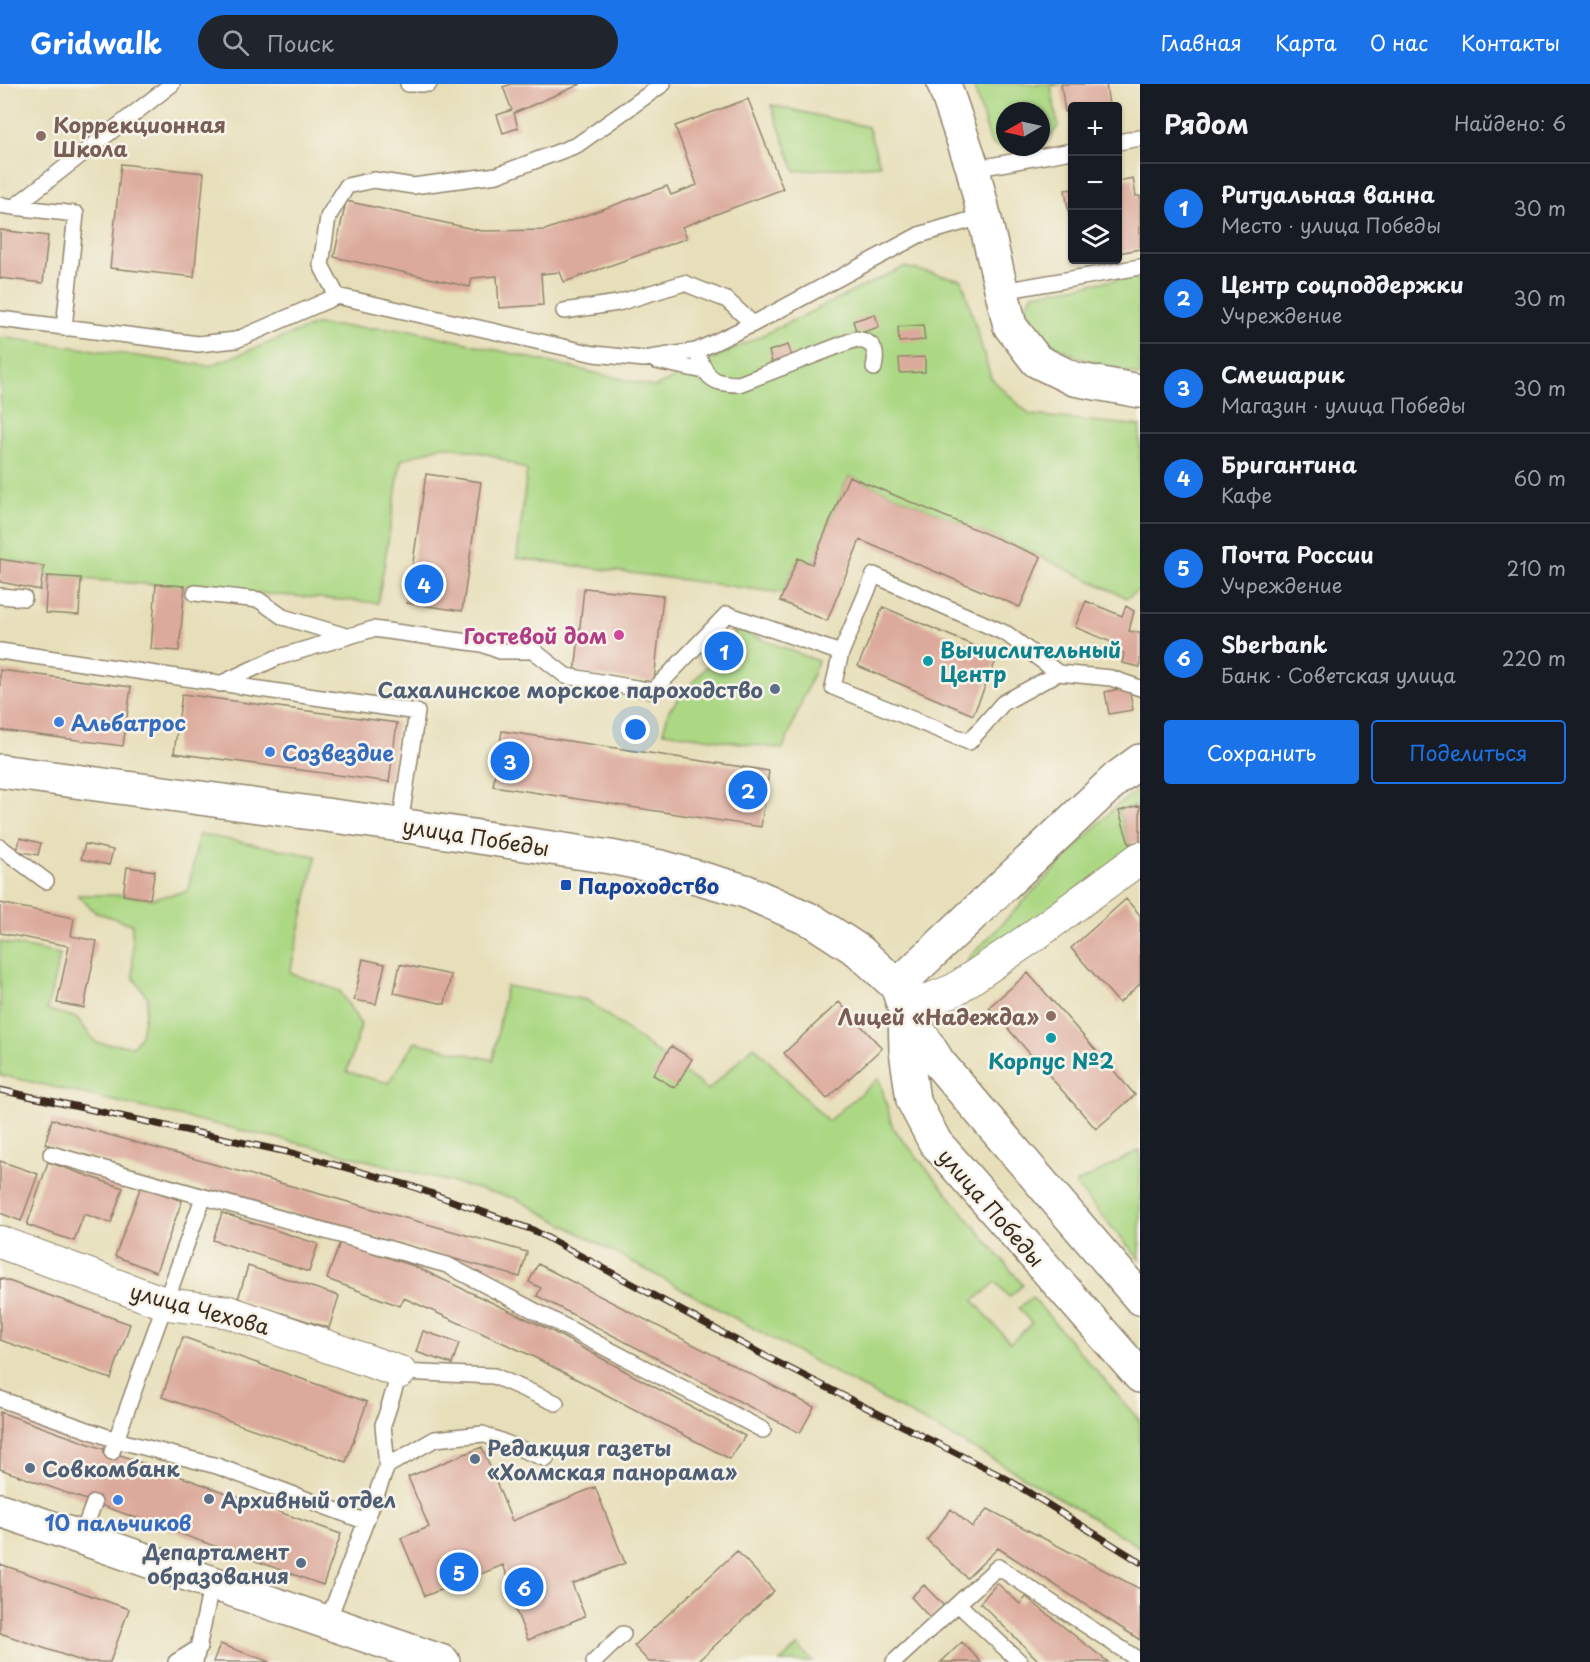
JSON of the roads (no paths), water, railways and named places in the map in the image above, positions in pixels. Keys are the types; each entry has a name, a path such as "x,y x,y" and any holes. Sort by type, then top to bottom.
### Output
{"main road":[{"path":"944,84 973,169 1010,326 1037,361 1074,379 1140,391"},
{"path":"901,997 1117,778 1140,761"},
{"name":"улица Победы","path":"0,771 400,825 643,864 745,891 813,921 859,951 901,997 939,1063 1140,1298"},
{"name":"улица Победы","path":"901,997 913,1100 935,1142 1140,1376"},
{"path":"0,1510 443,1662"}],"street":[{"path":"901,997 954,990 1032,937 1140,858"},
{"name":"улица Чехова","path":"0,1242 167,1304 229,1312 400,1372"}],"lane":[{"path":"7,206 172,84"},
{"path":"408,84 429,84"},
{"path":"337,296 321,265 328,217 347,186 374,180 413,186 497,175 577,145 663,84"},
{"path":"1122,141 1140,138"},
{"path":"973,169 1068,152"},
{"path":"7,206 76,214 64,328"},
{"path":"644,359 696,351 753,324 919,235 984,216"},
{"path":"1003,291 1140,267"},
{"path":"564,311 618,303 684,284 727,300 753,324"},
{"path":"0,318 198,344 236,340 337,296 594,354 644,359 704,371"},
{"path":"696,351 704,371 719,384 740,384 856,339 868,341 875,347 877,357 874,368"},
{"path":"1058,673 1003,703 969,742 833,687 841,653 874,575 1007,633 1058,673 1111,678 1140,688"},
{"path":"195,593 259,600 283,617 346,636"},
{"path":"0,596 24,598"},
{"path":"220,684 276,658 374,629 482,644 500,651 534,651 566,676 653,691 727,614 841,653"},
{"path":"0,651 417,712 400,825"},
{"path":"0,848 46,881"},
{"path":"51,1154 447,1265 763,1431"},
{"path":"114,1446 167,1304 203,1198"},
{"path":"327,1623 364,1521 387,1466 383,1425 400,1372 494,1376 556,1402"},
{"path":"0,1399 114,1446 217,1466 364,1521"},
{"path":"387,1466 435,1439 483,1434 546,1459"},
{"path":"81,1538 94,1503"},
{"path":"894,1662 998,1567 1140,1661"},
{"path":"176,1662 197,1655 212,1583"},
{"path":"958,1604 1020,1662"},
{"path":"594,1662 623,1634"}],"railway":[{"path":"0,1090 296,1154 408,1185 533,1230 767,1357 1007,1479 1140,1562"}],"place":[{"name":"Коррекционная Школа","path":"41,136"},
{"name":"Бригантина","path":"424,584"},
{"name":"Гостевой дом","path":"619,635"},
{"name":"Ритуальная ванна","path":"724,651"},
{"name":"Вычислительный Центр","path":"928,661"},
{"name":"Сахалинское морское пароходство","path":"775,689"},
{"name":"Альбатрос","path":"59,722"},
{"name":"Созвездие","path":"270,752"},
{"name":"Смешарик","path":"510,761"},
{"name":"Центр соцподдержки","path":"748,790"},
{"name":"Пароходство","path":"566,885"},
{"name":"Лицей «Надежда»","path":"1051,1016"},
{"name":"Корпус №2","path":"1051,1038"},
{"name":"Редакция газеты «Холмская панорама»","path":"475,1459"},
{"name":"Совкомбанк","path":"30,1468"},
{"name":"Архивный отдел","path":"209,1499"},
{"name":"10 пальчиков","path":"118,1500"},
{"name":"Департамент образования","path":"301,1563"},
{"name":"Почта России","path":"459,1572"},
{"name":"Sberbank","path":"524,1587"}]}
